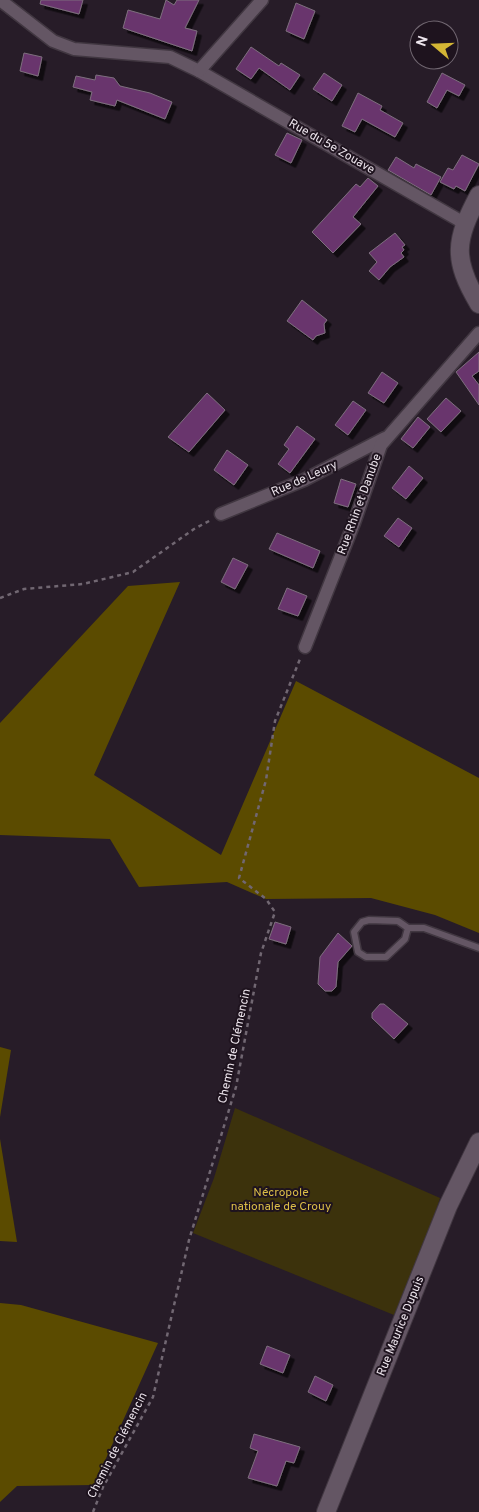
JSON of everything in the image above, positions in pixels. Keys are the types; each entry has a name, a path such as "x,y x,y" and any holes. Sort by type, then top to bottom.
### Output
{"main road":[{"path":"479,195 464,223 460,240 462,268 469,287 479,304"},
{"name":"Rue Maurice Dupuis","path":"326,1512 448,1206 479,1142"}],"street":[{"name":"Rue du 5e Zouave","path":"0,0 53,41 74,49 170,56 200,70 464,223"},
{"path":"200,70 262,0"},
{"name":"Rue Rhin et Danube","path":"305,647 354,523 377,453 385,438 479,333"},
{"name":"Rue de Leury","path":"221,514 304,480 385,438"}],"lane":[{"path":"408,928 404,939 386,957 366,957 358,952 354,932 362,922 398,921 408,928 424,928 479,948"}],"path":[{"path":"0,598 24,589 83,584 133,572 194,529 221,514"},
{"name":"Chemin de Clémencin","path":"93,1512 104,1487 153,1397 189,1240 236,1087 261,953 274,912 266,899 239,878 266,780 275,721 305,647"}],"green space":[{"name":"Nécropole nationale de Crouy","path":"235,1108 440,1198 421,1255 394,1315 193,1233 214,1178"}],"shaded area":[{"path":"180,582 94,775 221,855 296,681 479,778 479,933 435,915 371,898 266,899 227,882 139,887 110,839 0,835 0,723 128,586"},
{"path":"0,1047 11,1050 0,1117"},
{"path":"0,1139 17,1242 0,1241"},
{"path":"0,1303 21,1305 158,1343 94,1485 17,1486 0,1502"}],"building":[{"path":"41,0 83,0 79,14 40,4"},
{"path":"166,0 174,5 177,0 199,0 185,28 197,31 192,51 123,28 128,10 160,19"},
{"path":"296,3 315,11 304,39 286,31"},
{"path":"251,47 279,66 281,63 300,75 290,90 259,68 251,79 236,69"},
{"path":"24,53 42,57 38,76 20,71"},
{"path":"324,73 342,85 332,101 313,89"},
{"path":"442,73 465,85 459,96 447,90 437,108 427,102"},
{"path":"96,75 114,78 120,86 150,93 172,102 165,119 117,100 115,106 90,100 92,92 73,87 76,76 95,80"},
{"path":"358,93 382,106 380,110 403,123 395,137 362,119 355,132 342,126"},
{"path":"287,133 302,140 291,163 275,155"},
{"path":"462,155 479,164 465,191 456,186 454,189 440,182 448,168 453,170"},
{"path":"396,157 414,168 416,164 441,177 431,195 388,170"},
{"path":"368,178 378,186 353,217 361,224 333,253 312,232 356,184 360,187"},
{"path":"395,233 405,245 402,247 404,250 401,253 404,257 390,267 379,280 369,271 377,262 369,253"},
{"path":"302,300 327,320 324,324 325,333 316,336 313,340 287,321"},
{"path":"479,352 479,371 472,376 479,385 479,405 456,372"},
{"path":"382,372 398,383 384,403 368,393"},
{"path":"207,393 225,410 189,452 168,437"},
{"path":"446,398 461,411 441,432 427,419"},
{"path":"353,401 366,410 348,435 335,425"},
{"path":"418,417 430,427 413,448 401,439"},
{"path":"297,426 315,439 290,473 278,464 289,449 284,445"},
{"path":"227,450 248,465 234,485 214,470"},
{"path":"409,466 423,478 406,499 392,488"},
{"path":"341,479 356,484 348,507 334,503"},
{"path":"398,518 412,528 399,547 384,536"},
{"path":"277,533 320,551 313,568 269,549"},
{"path":"233,558 248,565 235,589 221,582"},
{"path":"287,588 307,596 298,616 278,609"},
{"path":"275,922 291,927 286,944 269,939"},
{"path":"338,933 352,946 338,962 336,987 332,991 325,991 318,984 320,957"},
{"path":"380,1004 384,1004 408,1024 394,1039 372,1018 372,1013"},
{"path":"267,1346 290,1355 283,1373 260,1364"},
{"path":"315,1376 333,1385 326,1401 308,1392"},
{"path":"254,1434 300,1447 294,1463 286,1461 277,1486 248,1478 258,1451 250,1448"}]}
